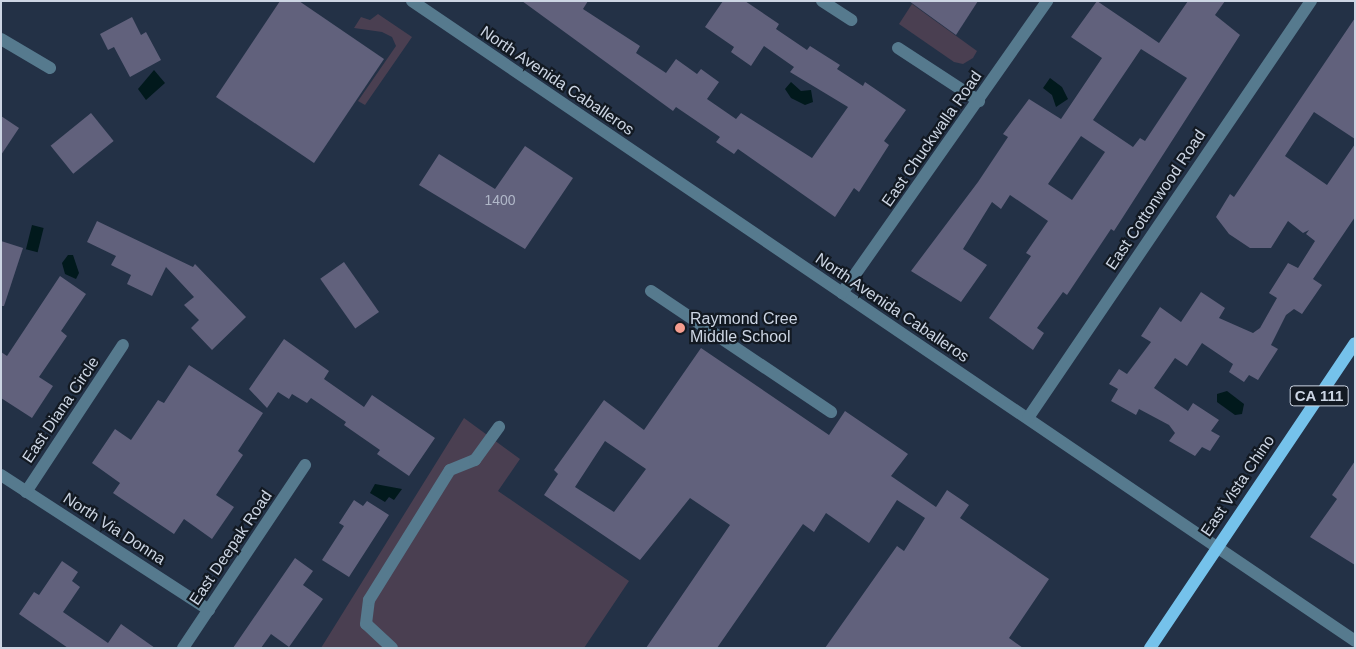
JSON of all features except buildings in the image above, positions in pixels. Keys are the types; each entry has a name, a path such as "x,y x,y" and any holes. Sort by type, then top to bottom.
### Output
{"main road":[{"name":"East Vista Chino","path":"1150,648 1355,343"}],"street":[{"name":"North Avenida Caballeros","path":"412,1 1355,641"},
{"path":"822,1 850,20"},
{"name":"East Chuckwalla Road","path":"842,294 979,101 1047,1"},
{"name":"East Cottonwood Road","path":"1028,418 1311,1"},
{"path":"1,39 50,68"},
{"path":"898,48 979,101"},
{"path":"651,291 831,412"},
{"name":"East Diana Circle","path":"26,492 123,345"},
{"path":"392,648 366,624 369,600 450,470 475,460 499,427"},
{"name":"East Deepak Road","path":"183,648 305,465"},
{"name":"North Via Donna","path":"1,475 209,610"}],"shaded area":[{"path":"912,4 977,51 973,58 963,64 954,62 899,24"},
{"path":"378,14 412,37 365,105 358,101 396,46 392,37 382,32 354,28 361,17 370,20"},
{"path":"154,70 165,83 146,100 138,89"},
{"path":"1050,78 1062,87 1068,99 1056,107 1052,95 1043,88"},
{"path":"791,82 801,91 811,90 813,102 805,105 791,98 785,89"},
{"path":"32,225 44,228 38,252 26,249"},
{"path":"68,255 73,255 79,273 76,279 65,274 62,263"},
{"path":"1227,391 1244,404 1242,414 1235,415 1217,402 1217,394"},
{"path":"464,418 520,459 498,491 629,581 584,648 321,648"},
{"path":"375,484 402,489 394,500 389,497 385,502 370,493"}],"place":[{"name":"Raymond Cree Middle School","path":"680,328"}]}
